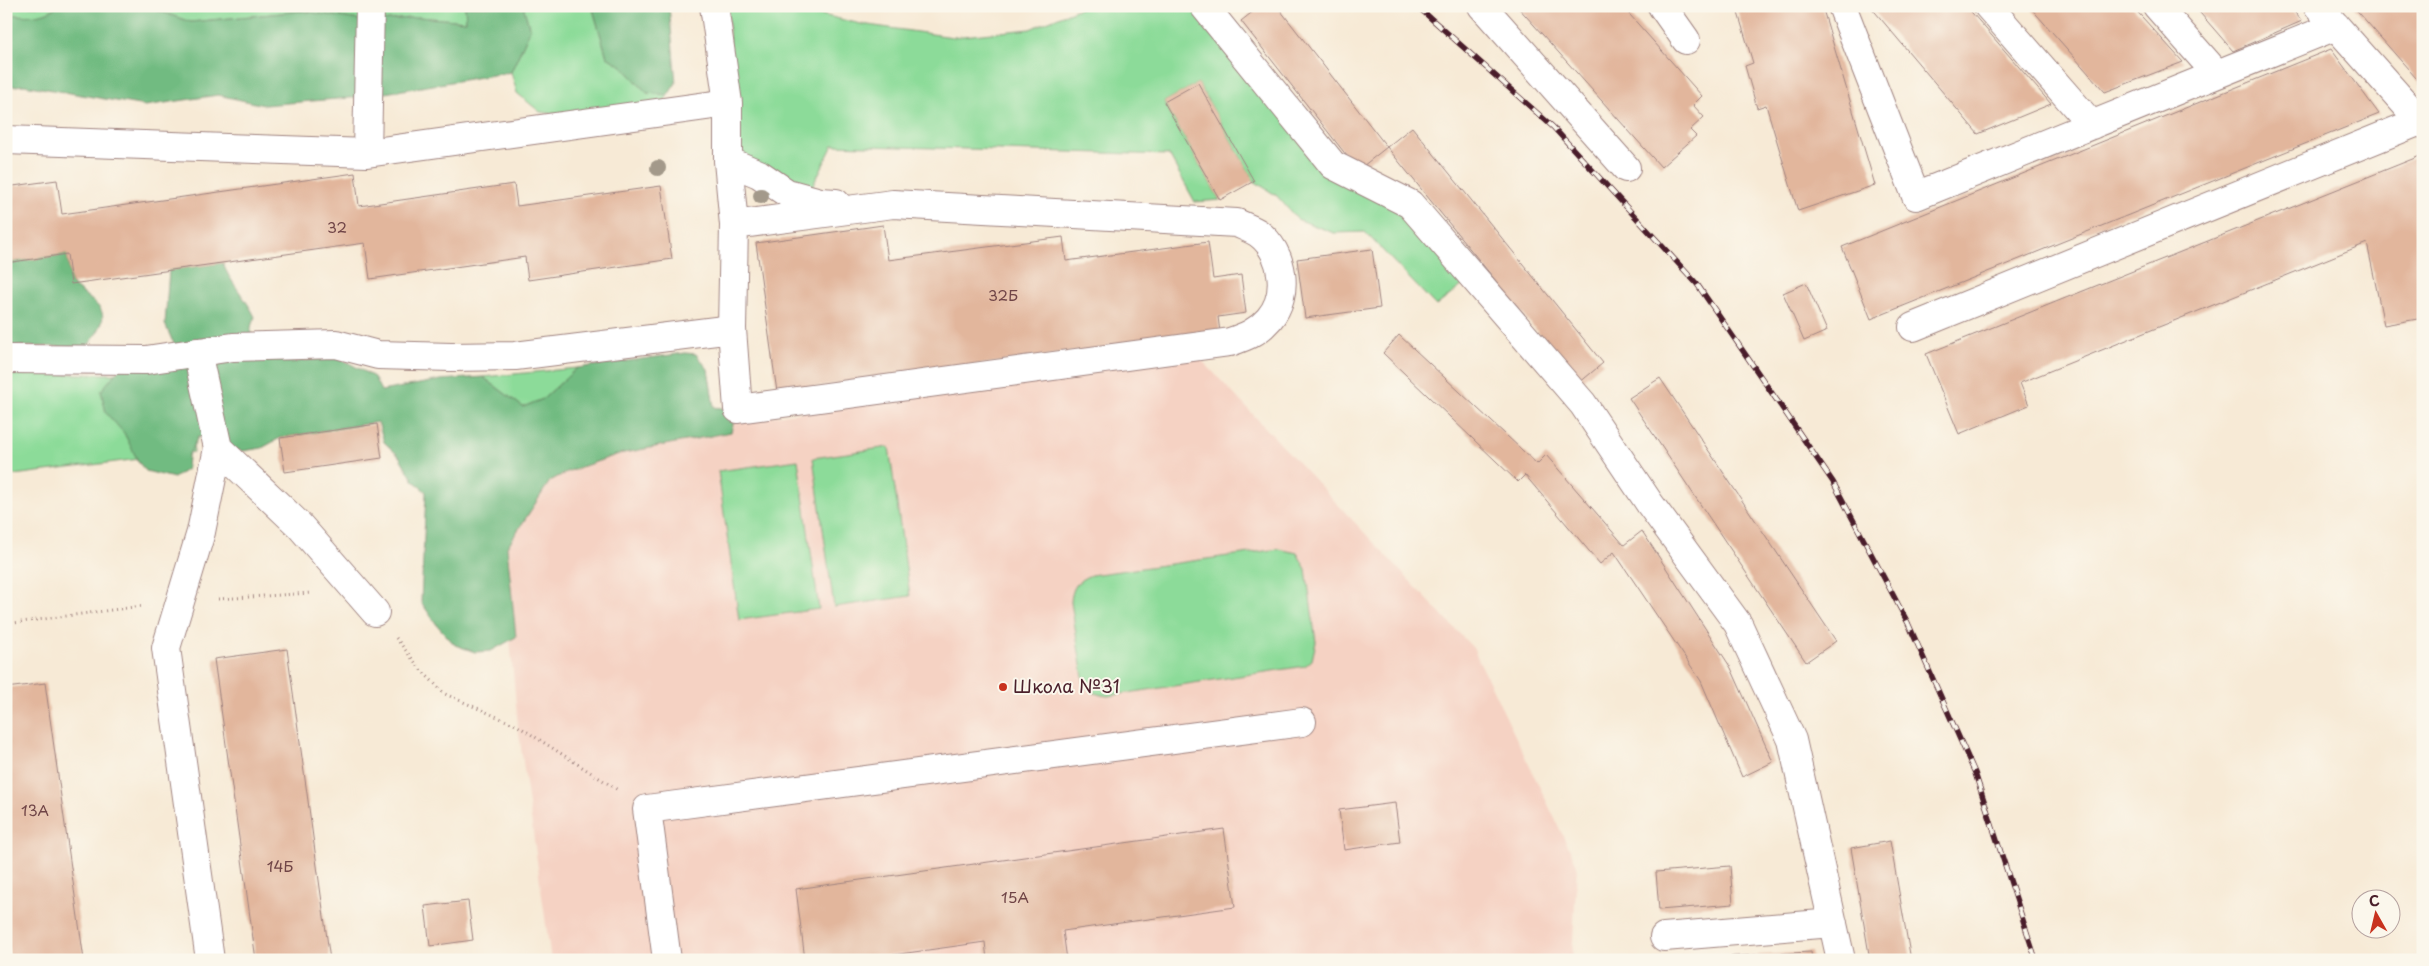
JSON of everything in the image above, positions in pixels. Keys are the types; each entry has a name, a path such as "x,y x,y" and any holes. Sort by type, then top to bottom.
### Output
{"lane":[{"path":"367,153 370,6"},
{"path":"714,6 728,104 728,161 734,225 732,328 738,409 1230,342 1252,334 1270,319 1280,298 1282,273 1274,251 1258,233 1237,223 892,204 734,225"},
{"path":"1204,6 1333,165 1410,204 1583,404 1650,504 1738,624 1792,740 1842,960"},
{"path":"1482,6 1626,168"},
{"path":"1662,6 1686,40"},
{"path":"1842,6 1916,196 2336,26"},
{"path":"1988,6 2092,125"},
{"path":"2157,6 2217,74"},
{"path":"1913,327 2421,123 2318,6"},
{"path":"6,140 367,153 728,104"},
{"path":"728,161 759,174 787,193 820,202 876,206"},
{"path":"6,359 146,360 233,347 336,344 378,355 515,356 732,328"},
{"path":"197,352 218,448 201,532 166,648 210,960"},
{"path":"218,448 298,525 375,612"},
{"path":"667,960 647,809 1302,722"},
{"path":"1664,937 1833,923"}],"path":[{"path":"375,612 420,670 445,694 518,726 647,809"}],"shaded area":[{"name":"Школа №31","path":"1197,355 1473,648 1577,865 1572,960 551,960 518,726 493,457"}],"green space":[{"path":"6,6 58,6 40,15 20,16 6,14"},
{"path":"58,6 145,6 191,22 302,11 372,22 418,17 466,21 465,6 525,6 524,9 530,30 511,72 361,97 264,105 218,95 145,106 24,85 6,87 6,14 27,16 40,14 46,13"},
{"path":"145,6 465,6 466,21 418,17 372,22 302,11 190,22"},
{"path":"525,6 592,6 607,57 622,66 647,93 668,95 662,105 563,115 540,112 517,93 511,72 530,30 524,9"},
{"path":"592,6 669,6 676,83 668,95 647,93 622,66 607,57"},
{"path":"728,6 784,6 861,24 953,37 1030,29 1085,6 1194,6 1329,170 1408,210 1468,281 1436,306 1365,232 1334,233 1297,219 1277,196 1254,181 1198,83 1164,102 1220,200 1195,202 1169,155 833,145 812,187 735,157"},
{"path":"67,254 71,284 102,311 103,318 96,335 87,347 6,346 6,263"},
{"path":"223,263 255,317 251,333 256,350 286,362 340,358 374,377 381,391 441,380 483,377 523,407 543,399 577,368 685,353 696,354 708,369 714,407 729,409 735,417 731,432 619,454 567,472 550,481 507,547 516,637 491,651 475,652 455,645 437,625 421,602 426,492 414,481 399,456 384,442 378,422 280,438 262,448 243,451 213,447 206,437 198,437 188,456 187,469 174,478 146,471 139,463 124,433 106,413 101,391 123,364 183,357 172,340 165,324 169,270"},
{"path":"577,368 543,399 523,407 483,377"},
{"path":"6,374 168,374 186,399 194,452 6,476"},
{"path":"889,447 910,596 834,607 813,458"},
{"path":"798,460 819,609 739,620 718,471"},
{"path":"1279,549 1297,553 1306,569 1316,642 1312,660 1305,666 1108,696 1094,693 1084,684 1071,602 1074,589 1082,579 1091,575"}],"building":[{"path":"1260,6 1277,6 1387,147 1358,170 1241,21"},
{"path":"1517,6 1622,6 1702,96 1693,105 1704,117 1690,130 1696,136 1661,167"},
{"path":"1736,6 1822,6 1875,185 1798,211 1766,105 1757,108 1745,66 1753,63"},
{"path":"1870,6 1966,6 2051,104 1978,134"},
{"path":"2029,6 2132,6 2183,62 2105,92"},
{"path":"2194,6 2289,6 2302,21 2233,51"},
{"path":"2353,6 2423,6 2423,86"},
{"path":"2331,49 2379,114 1871,319 1842,247"},
{"path":"1198,83 1254,181 1220,200 1164,102"},
{"path":"1412,127 1603,363 1579,383 1387,147"},
{"path":"2420,156 2423,160 2423,318 2384,325 2367,243 2020,383 2029,405 1959,434 1926,354"},
{"path":"355,173 359,206 514,184 517,206 661,186 672,259 528,280 525,257 370,279 365,243 71,284 67,254 6,263 6,187 57,180 62,214"},
{"path":"883,225 888,260 1063,237 1066,261 1208,242 1213,279 1241,275 1246,313 1218,317 1220,332 777,392 756,243"},
{"path":"1372,249 1380,308 1305,318 1297,259"},
{"path":"1806,283 1827,331 1804,341 1783,293"},
{"path":"1399,335 1537,464 1546,455 1624,545 1642,531 1731,668 1773,762 1742,777 1701,681 1614,552 1600,564 1525,475 1518,482 1383,353"},
{"path":"1660,378 1836,641 1806,662 1629,398"},
{"path":"377,424 382,458 285,472 280,438"},
{"path":"287,649 330,960 256,960 214,659"},
{"path":"45,683 84,960 10,960 6,933 6,688"},
{"path":"1395,803 1400,842 1344,850 1339,810"},
{"path":"1224,829 1235,907 1063,931 1067,960 987,960 985,942 857,960 805,960 796,889"},
{"path":"1890,841 1911,960 1870,960 1851,848"},
{"path":"1730,866 1733,904 1659,910 1656,872"},
{"path":"468,901 473,940 430,946 425,906"},
{"path":"1811,952 1812,960 1704,960 1704,958"}],"railway":[{"path":"1417,6 1553,127 1697,284 1833,482 1908,623 1975,773 2036,960"}],"place":[{"name":"Школа №31","path":"1003,687"}]}
